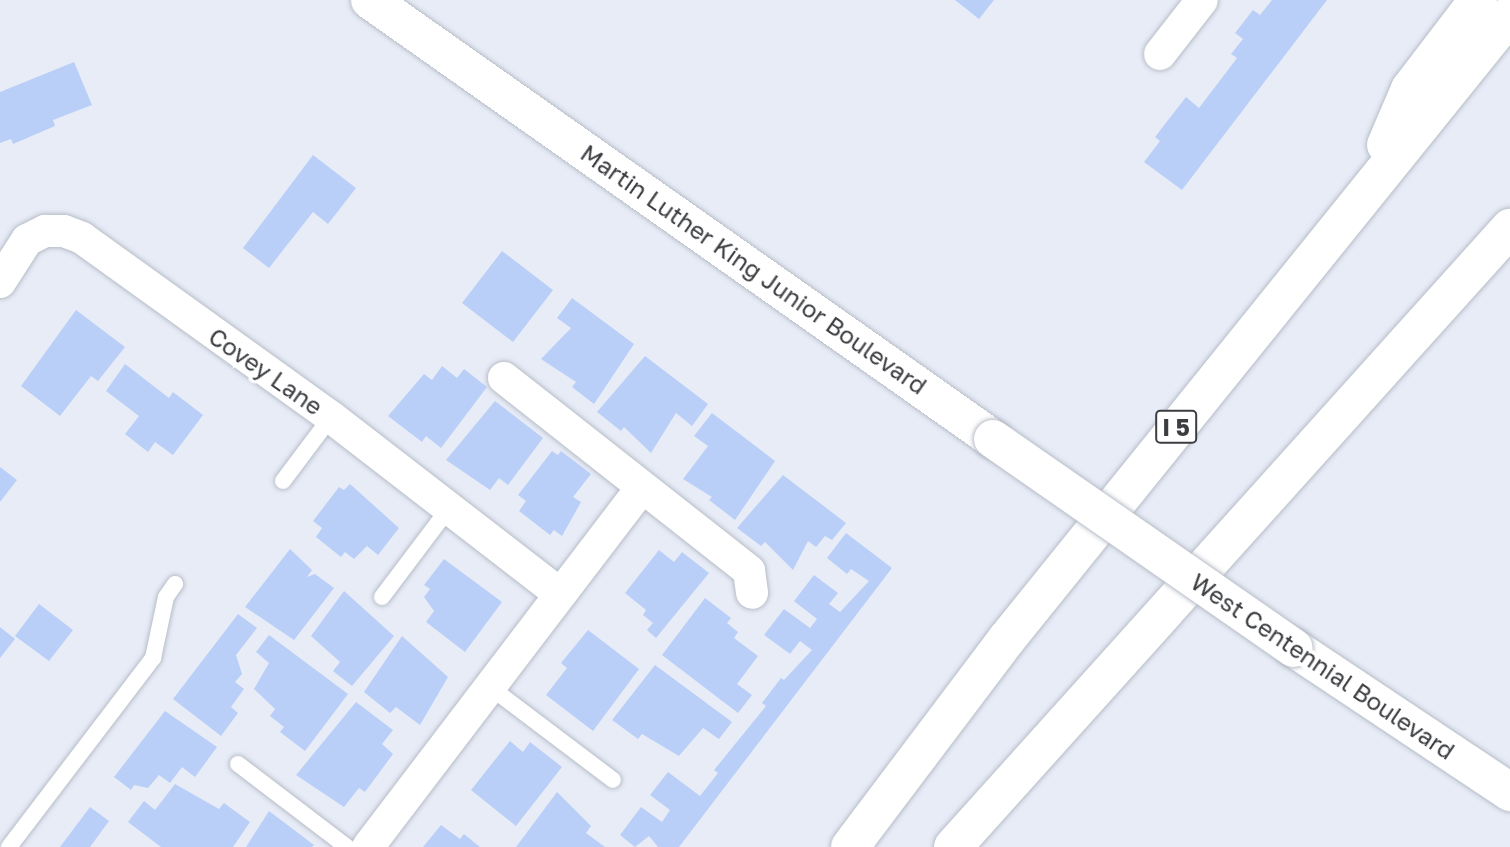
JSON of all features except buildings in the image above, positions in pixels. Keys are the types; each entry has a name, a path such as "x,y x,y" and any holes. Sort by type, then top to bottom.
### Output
{"main road":[{"name":"Martin Luther King Junior Boulevard","path":"370,0 1138,539"},
{"path":"1370,183 1410,89 1478,0"},
{"name":"I 5","path":"850,847 1006,640 1370,183 1510,15"},
{"path":"953,847 1510,228"},
{"name":"West Centennial Boulevard","path":"1138,539 1294,648 1510,792"}],"street":[{"path":"1160,54 1202,0"},
{"name":"Covey Lane","path":"0,282 27,240 45,231 64,231 82,238 331,417 560,594"},
{"path":"504,378 749,571 752,593"},
{"path":"368,847 642,486"}],"lane":[{"path":"283,481 331,417"},
{"path":"382,597 449,508"},
{"path":"9,847 153,658 166,597 175,584"},
{"path":"490,687 613,780"},
{"path":"237,764 347,847"}]}
